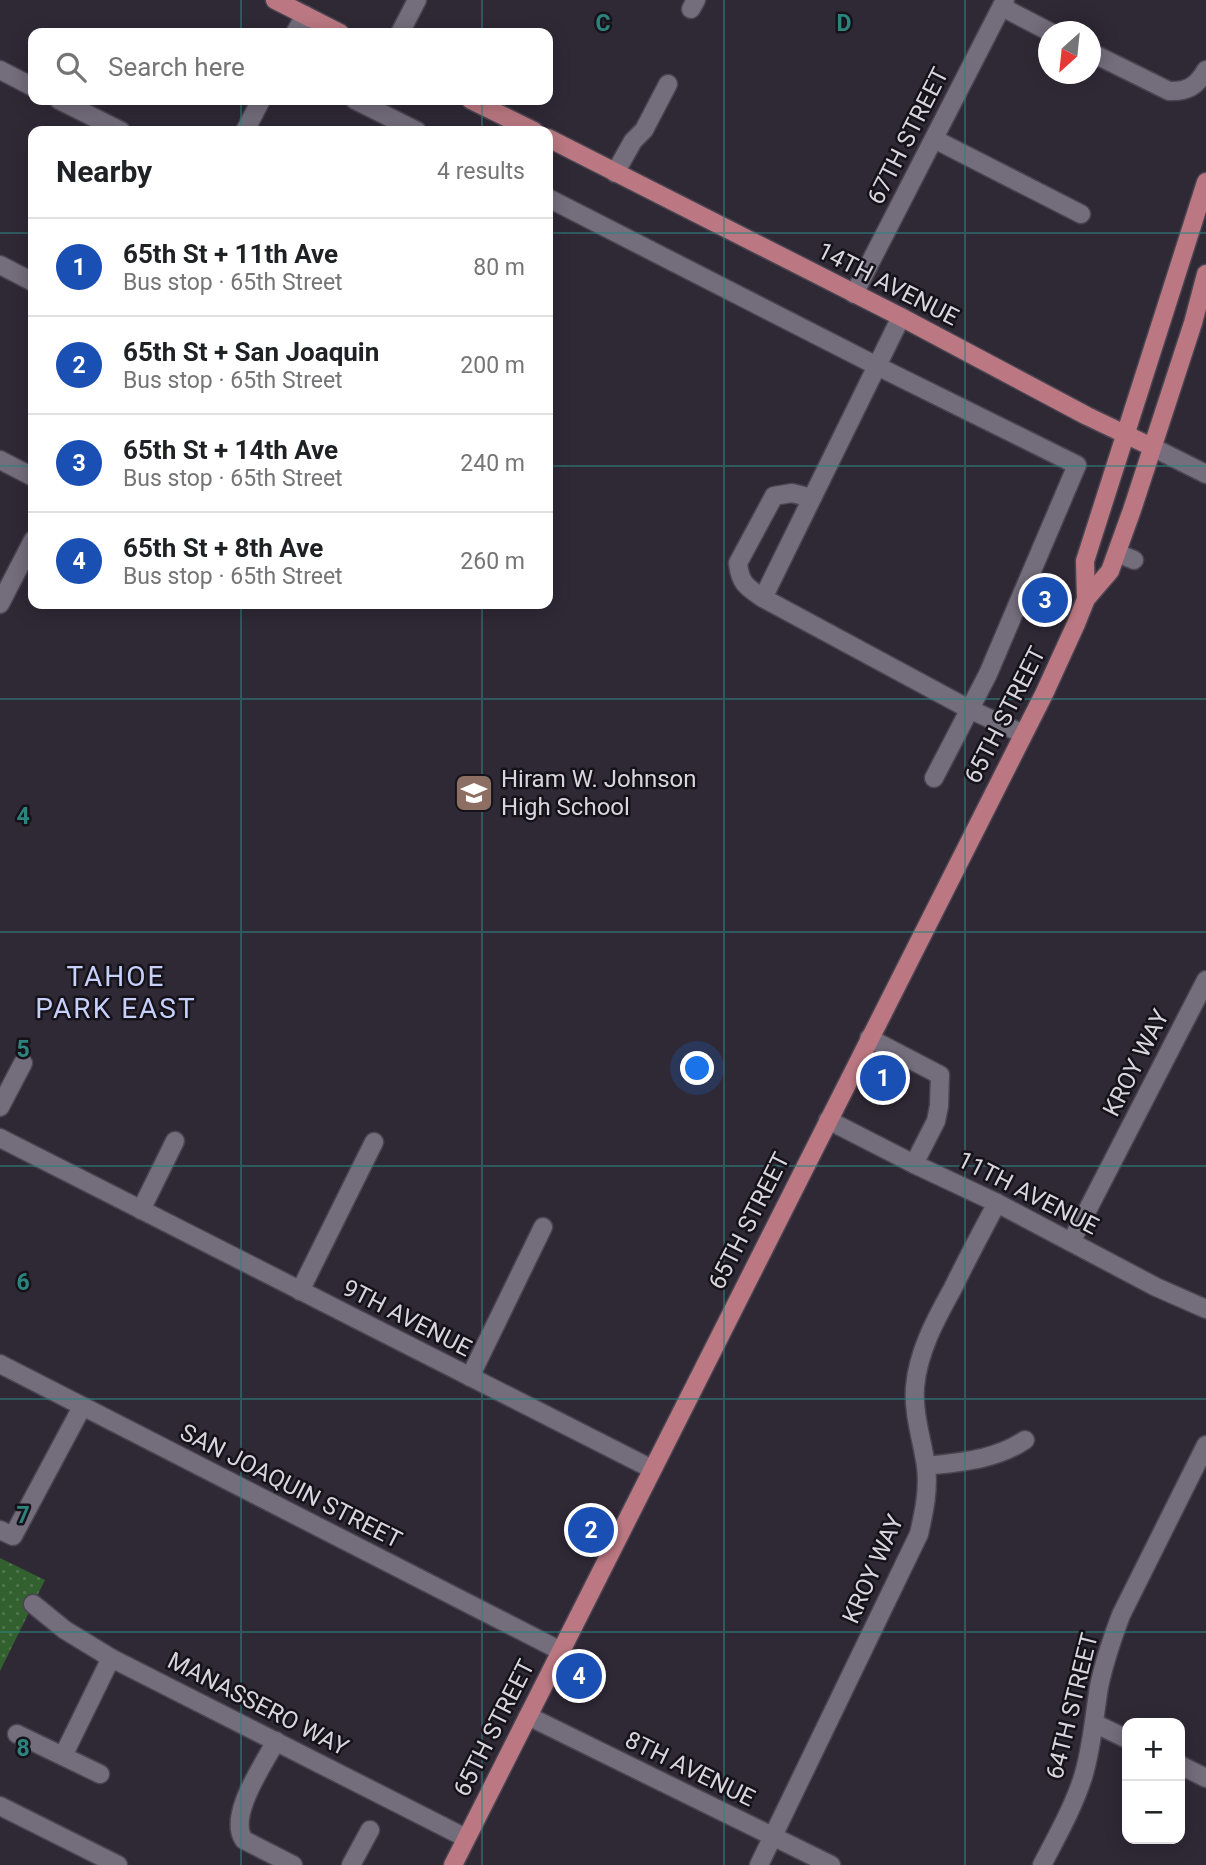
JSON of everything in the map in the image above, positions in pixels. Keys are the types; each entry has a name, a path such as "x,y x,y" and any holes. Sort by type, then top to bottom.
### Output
{"main road":[{"path":"275,0 331,28"},
{"path":"481,105 524,126"},
{"name":"14TH AVENUE","path":"553,141 1152,447"},
{"name":"65TH STREET","path":"1086,598 1085,561 1206,182"},
{"name":"65TH STREET","path":"453,1865 1055,670 1086,598 1110,571 1193,323 1206,274"}],"street":[{"path":"403,28 417,0"},
{"path":"1003,3 1038,25"},
{"name":"67TH STREET","path":"854,294 1003,3"},
{"path":"298,28 305,15"},
{"path":"1101,57 1169,91 1189,89 1198,83 1206,70"},
{"path":"0,70 28,84"},
{"path":"615,173 633,141 644,130 668,84"},
{"path":"69,105 111,126"},
{"path":"248,126 258,105"},
{"path":"365,105 406,126"},
{"path":"934,139 1081,214"},
{"path":"553,201 1077,465 988,674 934,778"},
{"path":"0,265 28,279"},
{"path":"763,598 901,317"},
{"name":"14TH AVENUE","path":"1152,447 1206,474"},
{"path":"0,460 28,474"},
{"path":"812,498 792,493 774,496 738,563 739,575 745,585 763,598 969,709 1019,732"},
{"path":"0,604 28,550"},
{"path":"1117,553 1134,560"},
{"name":"KROY WAY","path":"1071,1242 1206,980"},
{"path":"869,1038 940,1075 936,1121 914,1164"},
{"path":"0,1107 23,1063"},
{"name":"11TH AVENUE","path":"828,1120 997,1203 1156,1287 1206,1309"},
{"name":"9TH AVENUE","path":"0,1138 652,1469"},
{"path":"141,1210 175,1141"},
{"path":"300,1291 374,1142"},
{"name":"KROY WAY","path":"759,1865 919,1534 925,1507 926,1466 915,1414 918,1366 931,1330 997,1203"},
{"path":"470,1377 543,1227"},
{"name":"SAN JOAQUIN STREET","path":"0,1364 561,1651"},
{"path":"0,1530 13,1536 82,1407"},
{"path":"926,1466 980,1460 1000,1454 1026,1440"},
{"name":"64TH STREET","path":"1042,1865 1073,1804 1083,1777 1103,1671 1121,1615 1206,1445"},
{"name":"MANASSERO WAY","path":"33,1604 65,1630 111,1658 466,1838"},
{"path":"63,1756 111,1658"},
{"name":"8TH AVENUE","path":"527,1716 831,1865"},
{"path":"1094,1723 1122,1737"},
{"path":"17,1734 100,1774"},
{"path":"276,1741 241,1809 239,1833 244,1840 293,1865"},
{"path":"1185,1768 1206,1778"},
{"path":"0,1806 118,1865"},
{"path":"351,1865 370,1830"}],"green space":[{"path":"0,1558 45,1580 0,1671"}],"place":[{"name":"65th St + 14th Ave","path":"1045,600"},
{"name":"Hiram W. Johnson High School","path":"474,793"},
{"name":"65th St + 11th Ave","path":"883,1078"},
{"name":"65th St + San Joaquin","path":"591,1530"},
{"name":"65th St + 8th Ave","path":"579,1676"}],"district":[{"name":"TAHOE PARK EAST","path":"116,992"}]}
